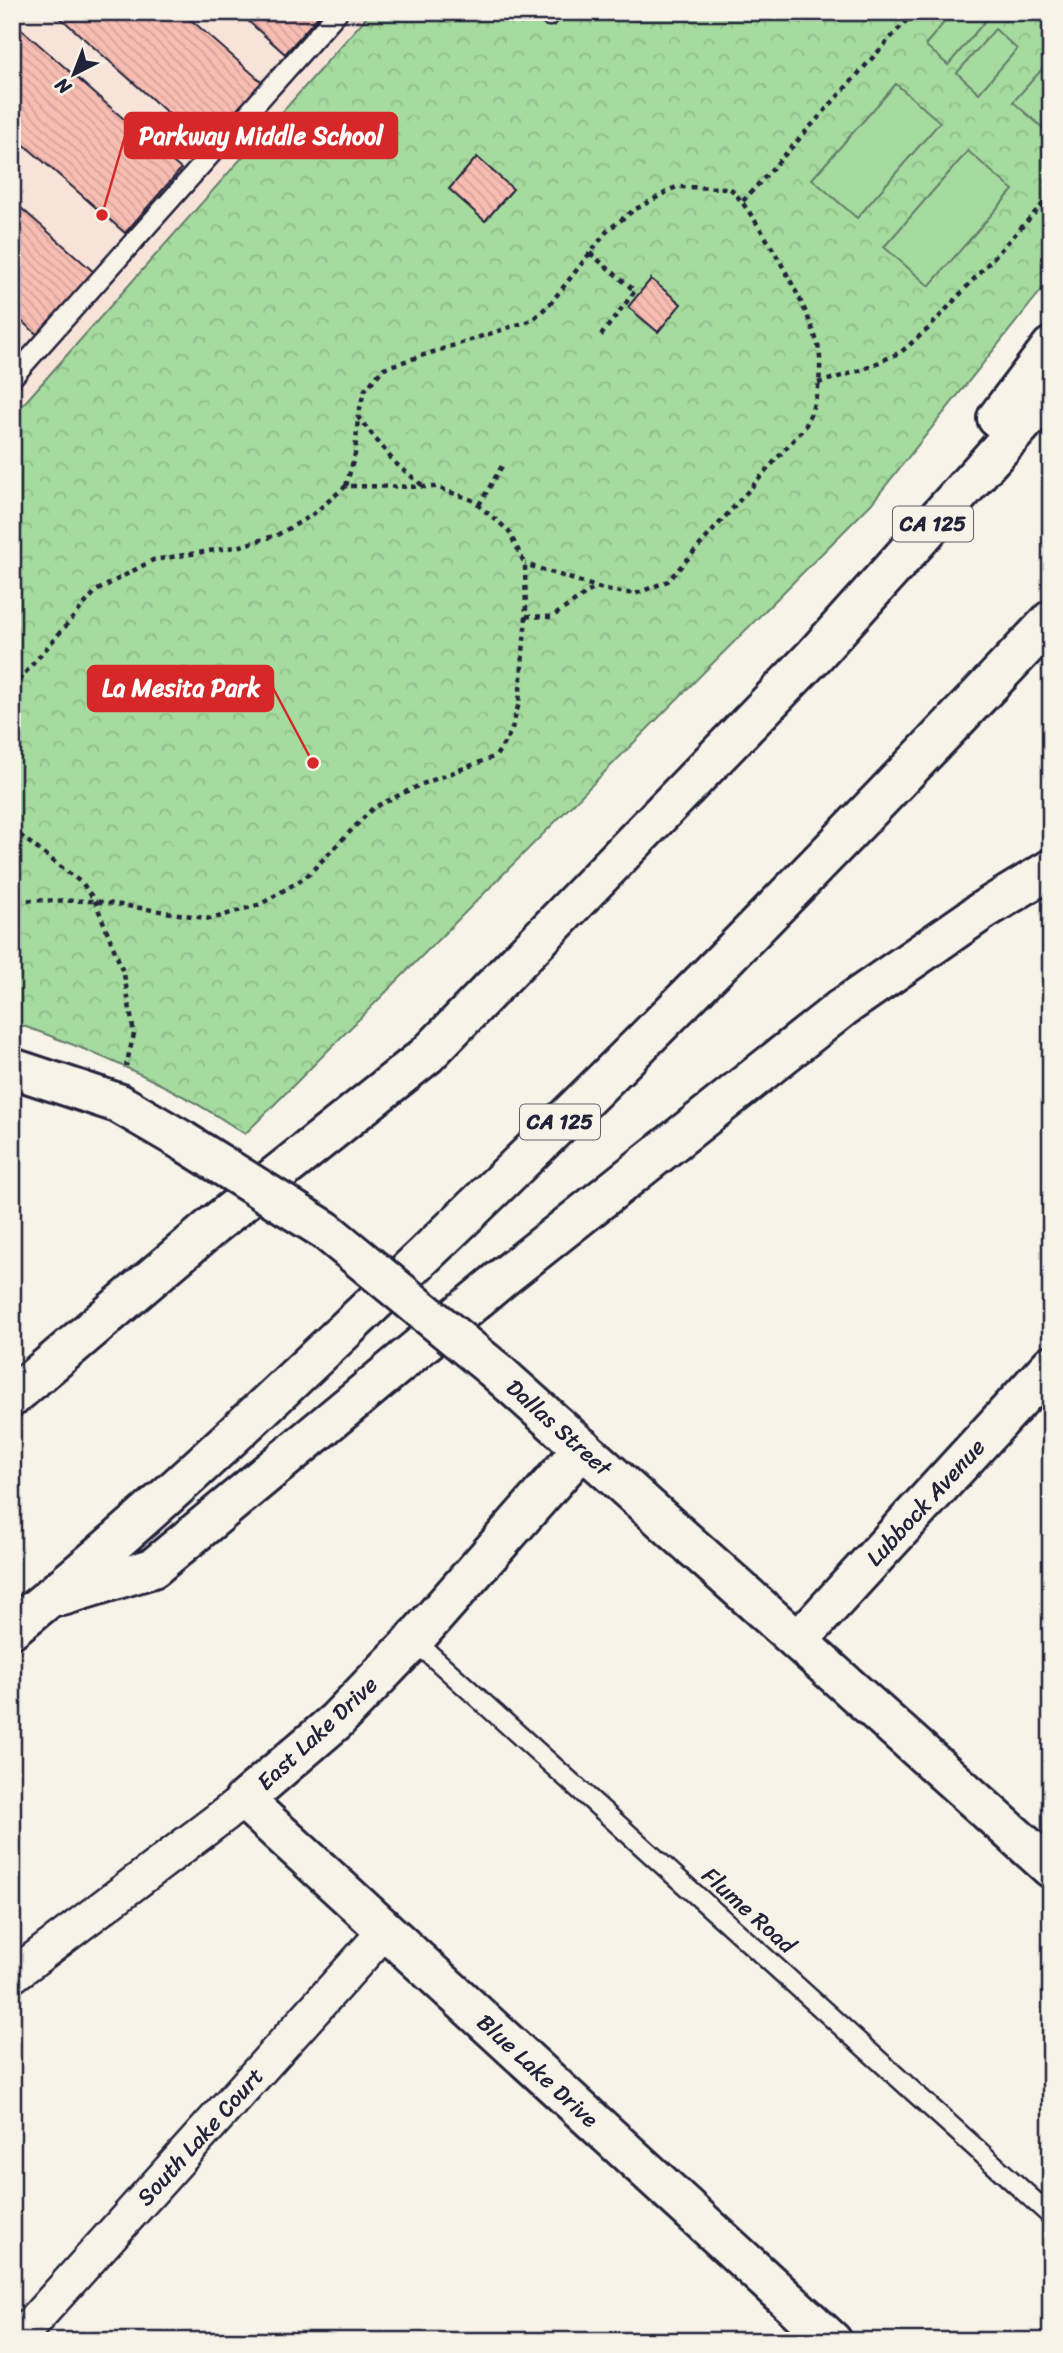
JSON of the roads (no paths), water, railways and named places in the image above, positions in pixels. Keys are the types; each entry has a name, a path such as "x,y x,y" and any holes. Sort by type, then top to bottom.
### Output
{"main road":[{"path":"814,656 1051,347"},
{"name":"CA 125","path":"12,1397 215,1224 427,1055 814,656 1051,392"},
{"name":"CA 125","path":"12,1628 174,1491 435,1246 798,887 1051,620"},
{"path":"47,1600 153,1567 506,1275 842,1008 985,909 1051,869"},
{"name":"Dallas Street","path":"12,1068 118,1103 326,1230 495,1370 1051,1868"},
{"name":"Lubbock Avenue","path":"799,1640 1051,1365"},
{"name":"East Lake Drive","path":"244,1800 336,1721 414,1640 583,1448"},
{"name":"Blue Lake Drive","path":"244,1800 384,1932 832,2341"}],"street":[{"name":"East Lake Drive","path":"12,1976 244,1800"},
{"name":"South Lake Court","path":"16,2341 384,1932"}],"lane":[{"path":"12,378 338,12"},
{"name":"Flume Road","path":"414,1640 1051,2216"}],"place":[{"name":"Parkway Middle School","path":"102,215"},
{"name":"La Mesita Park","path":"313,763"}]}
